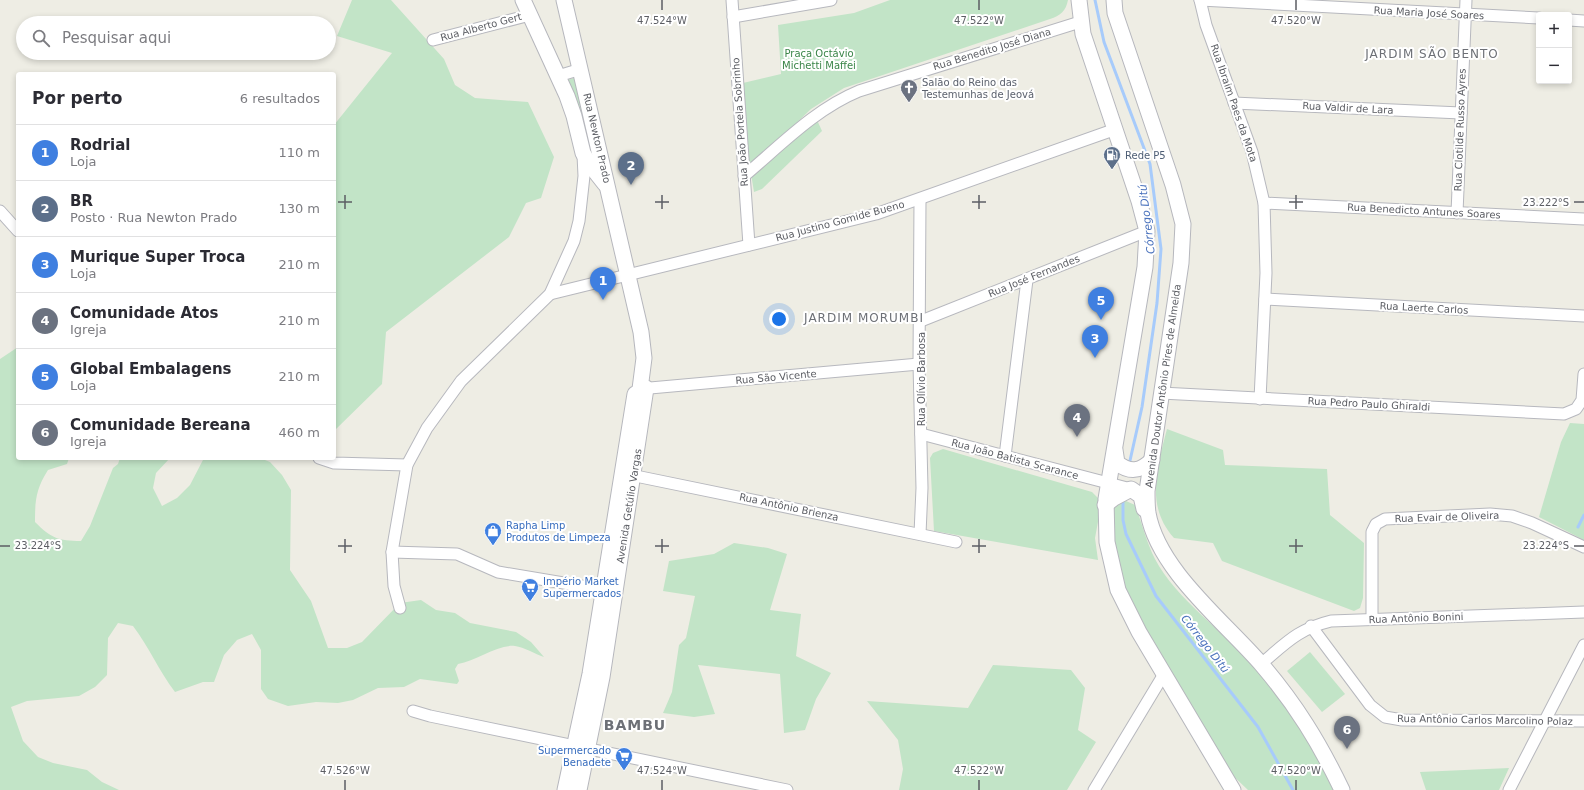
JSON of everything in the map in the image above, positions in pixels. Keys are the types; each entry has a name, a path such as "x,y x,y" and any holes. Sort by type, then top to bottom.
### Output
{"main road":[{"path":"523,0 558,76 574,116 583,153 590,166 607,186"},
{"name":"Rua Newton Prado","path":"564,0 628,276"},
{"path":"1079,0 1080,22 1083,34 1116,129 1148,231 1145,267 1108,483 1106,505 1107,542 1118,590 1139,632 1233,790"},
{"name":"Avenida Doutor Antônio Pires de Almeida","path":"1114,0 1115,13 1173,184 1183,224 1181,263 1147,491 1148,513 1156,537 1164,553 1185,582 1261,664 1308,724 1342,790"},
{"name":"Avenida Getúlio Vargas","path":"579,790 582,746 596,676 628,475 644,358 641,332 628,276"},
{"path":"1115,445 1115,460 1124,469 1131,470 1142,468 1152,460"},
{"path":"1106,505 1114,498 1131,489 1141,496 1149,534 1158,550 1164,553"},
{"name":"Avenida Getúlio Vargas","path":"565,790 582,746"}],"street":[{"name":"Rua João Portela Sobrinho","path":"732,0 749,245"},
{"path":"733,17 832,0"},
{"name":"Rua Maria José Soares","path":"1200,0 1536,18"},
{"name":"Rua Ibraim Paes da Mota","path":"1200,0 1206,25 1252,152 1264,203 1266,273 1260,399"},
{"name":"Rua Clotilde Russo Ayres","path":"1457,213 1466,0"},
{"name":"Rua Alberto Gert","path":"433,40 530,14"},
{"path":"1572,20 1584,21"},
{"name":"Rua Benedito José Diana","path":"744,176 826,107 859,90 1080,22"},
{"path":"558,76 581,69"},
{"name":"Rua Valdir de Lara","path":"1234,102 1461,113"},
{"name":"Rua Justino Gomide Bueno","path":"550,294 876,214 920,200 1116,129"},
{"path":"400,608 394,586 392,552 407,465 427,428 461,381 550,294 574,241 579,221 584,176 583,153"},
{"name":"Rua Olívio Barbosa","path":"920,200 922,488 920,534"},
{"name":"Rua Benedicto Antunes Soares","path":"1264,203 1584,219"},
{"path":"0,210 16,229"},
{"name":"Rua José Fernandes","path":"921,321 1148,231"},
{"path":"1005,456 1027,280"},
{"name":"Rua Laerte Carlos","path":"1264,299 1584,316"},
{"name":"Rua São Vicente","path":"640,390 920,364"},
{"name":"Rua Pedro Paulo Ghiraldi","path":"1161,393 1564,414 1576,409 1582,400 1584,374"},
{"name":"Rua João Batista Scarance","path":"921,434 1131,489"},
{"path":"325,460 334,463 407,465"},
{"name":"Rua Antônio Brienza","path":"628,475 956,542"},
{"name":"Rua Evair de Oliveira","path":"1372,620 1372,532 1376,524 1385,519 1490,514 1512,516 1532,522 1584,547"},
{"path":"392,552 457,554 498,572 609,590"},
{"name":"Rua Antônio Bonini","path":"1261,664 1291,638 1311,626 1331,621 1584,612"},
{"name":"Rua Antônio Carlos Marcolino Polaz","path":"1311,626 1370,705 1385,717 1402,720 1584,721"},
{"path":"1510,790 1584,645"},
{"path":"1094,790 1164,674"},
{"path":"412,711 787,790"}],"green space":[{"path":"352,0 391,0 444,59 455,85 475,98 528,102 554,157 541,198 526,203 509,237 386,332 382,384 336,429 336,123 392,53 337,36"},
{"name":"Praça Octávio Michetti Maffei","path":"890,0 1068,0 1064,10 1060,15 1054,18 844,88 811,109 759,159 752,164 748,163 743,83 781,74 778,25 854,13"},
{"path":"577,77 598,168 589,149 582,114 564,81"},
{"path":"817,120 822,131 762,189 754,192 751,174"},
{"path":"16,348 16,460 68,460 67,464 48,470 37,495 35,522 55,538 81,541 90,526 113,468 118,464 119,460 168,460 156,473 153,488 162,506 177,498 190,485 203,460 265,460 270,462 282,475 291,490 290,570 311,601 328,648 347,648 362,642 400,603 421,600 436,610 455,613 470,623 516,632 531,642 544,657 522,648 508,646 458,664 455,669 459,681 457,684 420,679 404,687 378,688 353,700 338,703 316,702 288,706 268,699 261,689 261,650 252,634 237,640 224,655 214,682 203,682 175,692 133,626 118,623 108,638 107,675 95,687 79,696 27,701 11,707 23,741 38,757 53,763 87,770 102,782 119,790 0,790 0,359"},
{"path":"1570,423 1584,424 1584,540 1539,517 1561,442"},
{"path":"1167,429 1223,450 1225,465 1327,469 1330,515 1364,543 1363,598 1360,608 1354,611 1222,561 1213,543 1174,538 1165,526 1159,513 1156,499 1157,472"},
{"path":"943,449 1092,492 1098,498 1100,511 1095,538 1098,560 934,531 930,458 933,453"},
{"path":"1126,501 1135,505 1152,552 1164,574 1188,602 1244,654 1268,681 1300,726 1318,757 1334,790 1248,790 1227,770 1148,635 1116,568 1111,510 1117,503"},
{"path":"734,543 768,548 787,554 770,610 801,614 796,656 831,673 816,699 805,730 784,733 780,674 698,665 715,714 694,717 663,713 672,692 679,645 686,638 695,596 663,591 669,561 714,554"},
{"path":"1310,652 1345,694 1322,712 1287,671"},
{"path":"993,665 1071,670 1085,688 1078,730 1096,742 1067,790 899,790 903,769 898,740 867,701 968,708"},
{"path":"1509,768 1499,790 1426,790 1420,772"}],"waterway":[{"name":"Córrego Ditú","path":"1095,0 1104,42 1150,164 1161,249 1157,303 1142,407 1129,465"},
{"name":"Córrego Ditú","path":"1123,501 1123,520 1126,534 1156,596 1258,727 1293,790"},
{"path":"1578,527 1584,515"}],"place":[{"name":"Salão do Reino das Testemunhas de Jeová","path":"909,103"},
{"name":"Rede P5","path":"1112,170"},
{"name":"BR","path":"631,185"},
{"name":"Rodrial","path":"603,300"},
{"name":"Global Embalagens","path":"1101,320"},
{"name":"Murique Super Troca","path":"1095,358"},
{"name":"Comunidade Atos","path":"1077,437"},
{"name":"Rapha Limp Produtos de Limpeza","path":"493,546"},
{"name":"Império Market Supermercados","path":"530,602"},
{"name":"Comunidade Bereana","path":"1347,749"},
{"name":"Supermercado Benadete","path":"624,771"}],"district":[{"name":"JARDIM SÃO BENTO","path":"1432,54"},
{"name":"JARDIM MORUMBI","path":"864,318"},
{"name":"BAMBU","path":"635,725"}]}
